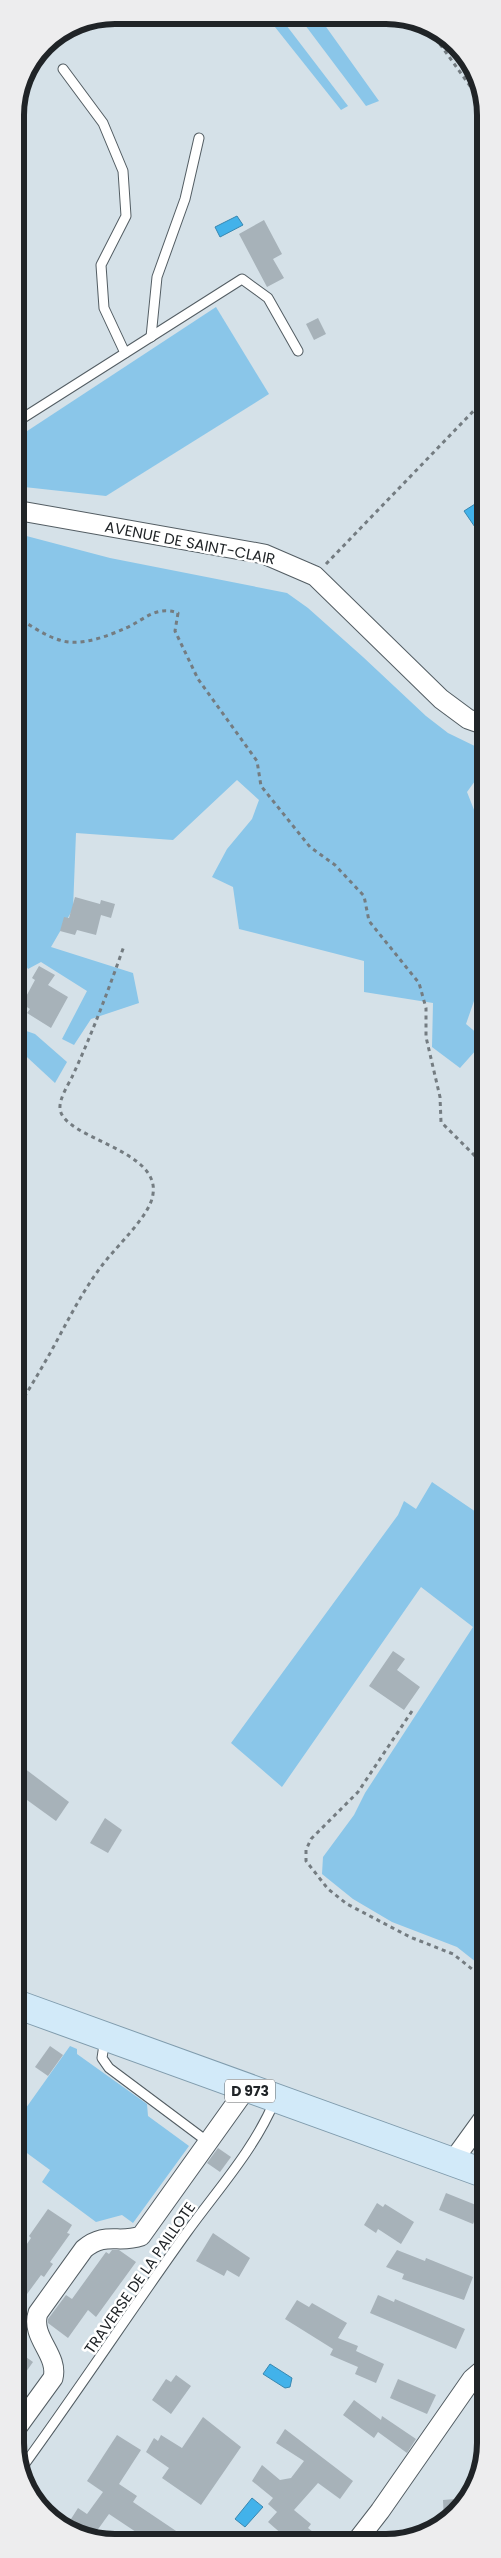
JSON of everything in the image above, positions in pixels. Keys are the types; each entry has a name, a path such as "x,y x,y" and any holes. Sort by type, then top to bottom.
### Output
{"main road":[{"name":"D 973","path":"24,2007 275,2100 477,2171"}],"street":[{"name":"AVENUE DE SAINT-CLAIR","path":"24,512 264,554 315,576 441,699 468,719 477,722"},
{"path":"24,2418 53,2378 55,2370 37,2330 35,2321 38,2313 84,2249 91,2243 102,2238 132,2239 141,2236 209,2142 240,2096 243,2088"},
{"path":"452,2162 477,2127"},
{"path":"362,2534 472,2379 477,2375"}],"lane":[{"path":"62,69 103,122 123,172 126,216 101,265 104,308 125,353"},
{"path":"151,337 157,277 185,198 199,138"},
{"path":"24,417 242,279 268,298 298,352"},
{"path":"106,2037 102,2058 109,2068 209,2142"},
{"name":"TRAVERSE DE LA PAILLOTE","path":"26,2463 187,2232 251,2149 275,2100"}],"path":[{"path":"437,39 474,91"},
{"path":"315,576 477,407"},
{"path":"24,621 45,634 64,642 90,641 126,628 151,613 168,609 178,613 175,630 198,679 257,761 261,786 310,846 335,865 364,896 369,921 419,983 426,1008 426,1037 440,1097 441,1122 477,1157"},
{"path":"24,1397 82,1295 111,1253 133,1229 154,1194 152,1183 133,1158 74,1126 64,1118 60,1108 64,1093 98,1020 124,946"},
{"path":"412,1711 358,1792 311,1839 306,1850 306,1861 328,1889 347,1904 410,1937 453,1954 477,1973"}],"shaded area":[{"path":"273,24 285,24 348,106 341,110"},
{"path":"304,24 324,24 379,101 366,106"},
{"path":"237,216 243,225 220,237 215,227"},
{"path":"216,307 269,394 106,496 24,487 24,433"},
{"path":"475,504 477,507 477,530 464,511"},
{"path":"24,535 110,558 287,593 308,608 426,716 448,733 477,747 477,782 475,781 467,792 477,817 475,877 477,879 477,992 466,1024 477,1033 477,1049 460,1068 432,1047 433,1003 364,992 364,961 239,929 233,887 212,877 227,849 252,819 259,800 237,780 173,840 76,833 73,909 51,947 133,973 139,1003 91,1019 74,1045 62,1039 87,991 41,962 28,969 24,963"},
{"path":"24,1030 35,1034 67,1062 55,1083 24,1054"},
{"path":"432,1482 476,1512 477,1511 477,1963 457,1947 392,1922 353,1899 322,1874 323,1857 354,1815 365,1793 473,1627 421,1587 282,1787 231,1743 398,1515 404,1501 416,1509"},
{"path":"70,2046 77,2049 77,2054 147,2104 148,2116 189,2146 133,2223 122,2215 96,2222 42,2182 50,2170 24,2151 24,2111"},
{"path":"270,2364 292,2378 290,2387 285,2388 263,2374"},
{"path":"252,2498 263,2507 245,2527 235,2519"}],"building":[{"path":"264,220 282,254 273,259 284,278 267,287 239,234"},
{"path":"318,318 326,334 314,340 306,324"},
{"path":"75,897 100,904 101,900 115,904 111,918 101,915 96,935 77,930 75,935 60,931 64,917 69,918"},
{"path":"39,966 55,975 48,985 68,997 51,1028 27,1013 30,1009 24,1005 24,1000 35,980 32,978"},
{"path":"393,1651 405,1659 397,1670 420,1687 404,1710 369,1686"},
{"path":"24,1768 69,1802 56,1821 24,1798"},
{"path":"105,1818 122,1830 108,1853 90,1843"},
{"path":"50,2046 63,2055 48,2076 35,2067"},
{"path":"218,2148 231,2157 220,2172 207,2163"},
{"path":"446,2193 477,2205 477,2216 473,2224 439,2210"},
{"path":"377,2203 383,2207 385,2204 414,2222 401,2244 378,2229 376,2233 364,2225"},
{"path":"48,2209 72,2225 67,2233 70,2234 50,2262 53,2264 44,2277 41,2275 24,2298 24,2248 31,2238 29,2236"},
{"path":"213,2233 250,2258 239,2277 227,2270 224,2276 196,2261"},
{"path":"112,2250 119,2250 136,2262 96,2317 88,2310 68,2338 48,2323 48,2319 66,2295 72,2299 106,2252 109,2254"},
{"path":"397,2250 425,2261 426,2258 473,2277 464,2300 402,2279 404,2274 386,2267"},
{"path":"378,2295 394,2302 395,2299 465,2329 456,2349 370,2313"},
{"path":"297,2300 309,2307 312,2303 347,2323 338,2338 358,2346 356,2351 384,2364 376,2383 355,2374 358,2367 330,2355 333,2349 285,2319"},
{"path":"24,2356 33,2362 24,2375"},
{"path":"176,2375 191,2386 171,2414 152,2400 166,2379 171,2382"},
{"path":"398,2379 436,2395 427,2414 390,2398"},
{"path":"354,2400 381,2420 382,2416 416,2439 407,2453 378,2432 374,2438 343,2415"},
{"path":"203,2417 241,2447 201,2505 162,2478 169,2468 146,2452 154,2438 158,2441 161,2435 182,2448"},
{"path":"285,2429 353,2481 340,2499 318,2483 294,2510 311,2524 308,2528 313,2532 312,2534 282,2534 268,2522 277,2512 268,2504 273,2498 252,2481 262,2465 280,2480 291,2478 304,2461 276,2443"},
{"path":"117,2435 141,2450 119,2484 137,2496 133,2502 181,2534 135,2534 136,2532 109,2514 96,2533 74,2525 75,2522 71,2519 78,2508 87,2514 103,2492 87,2481"},
{"path":"458,2499 444,2514 443,2500"}]}
